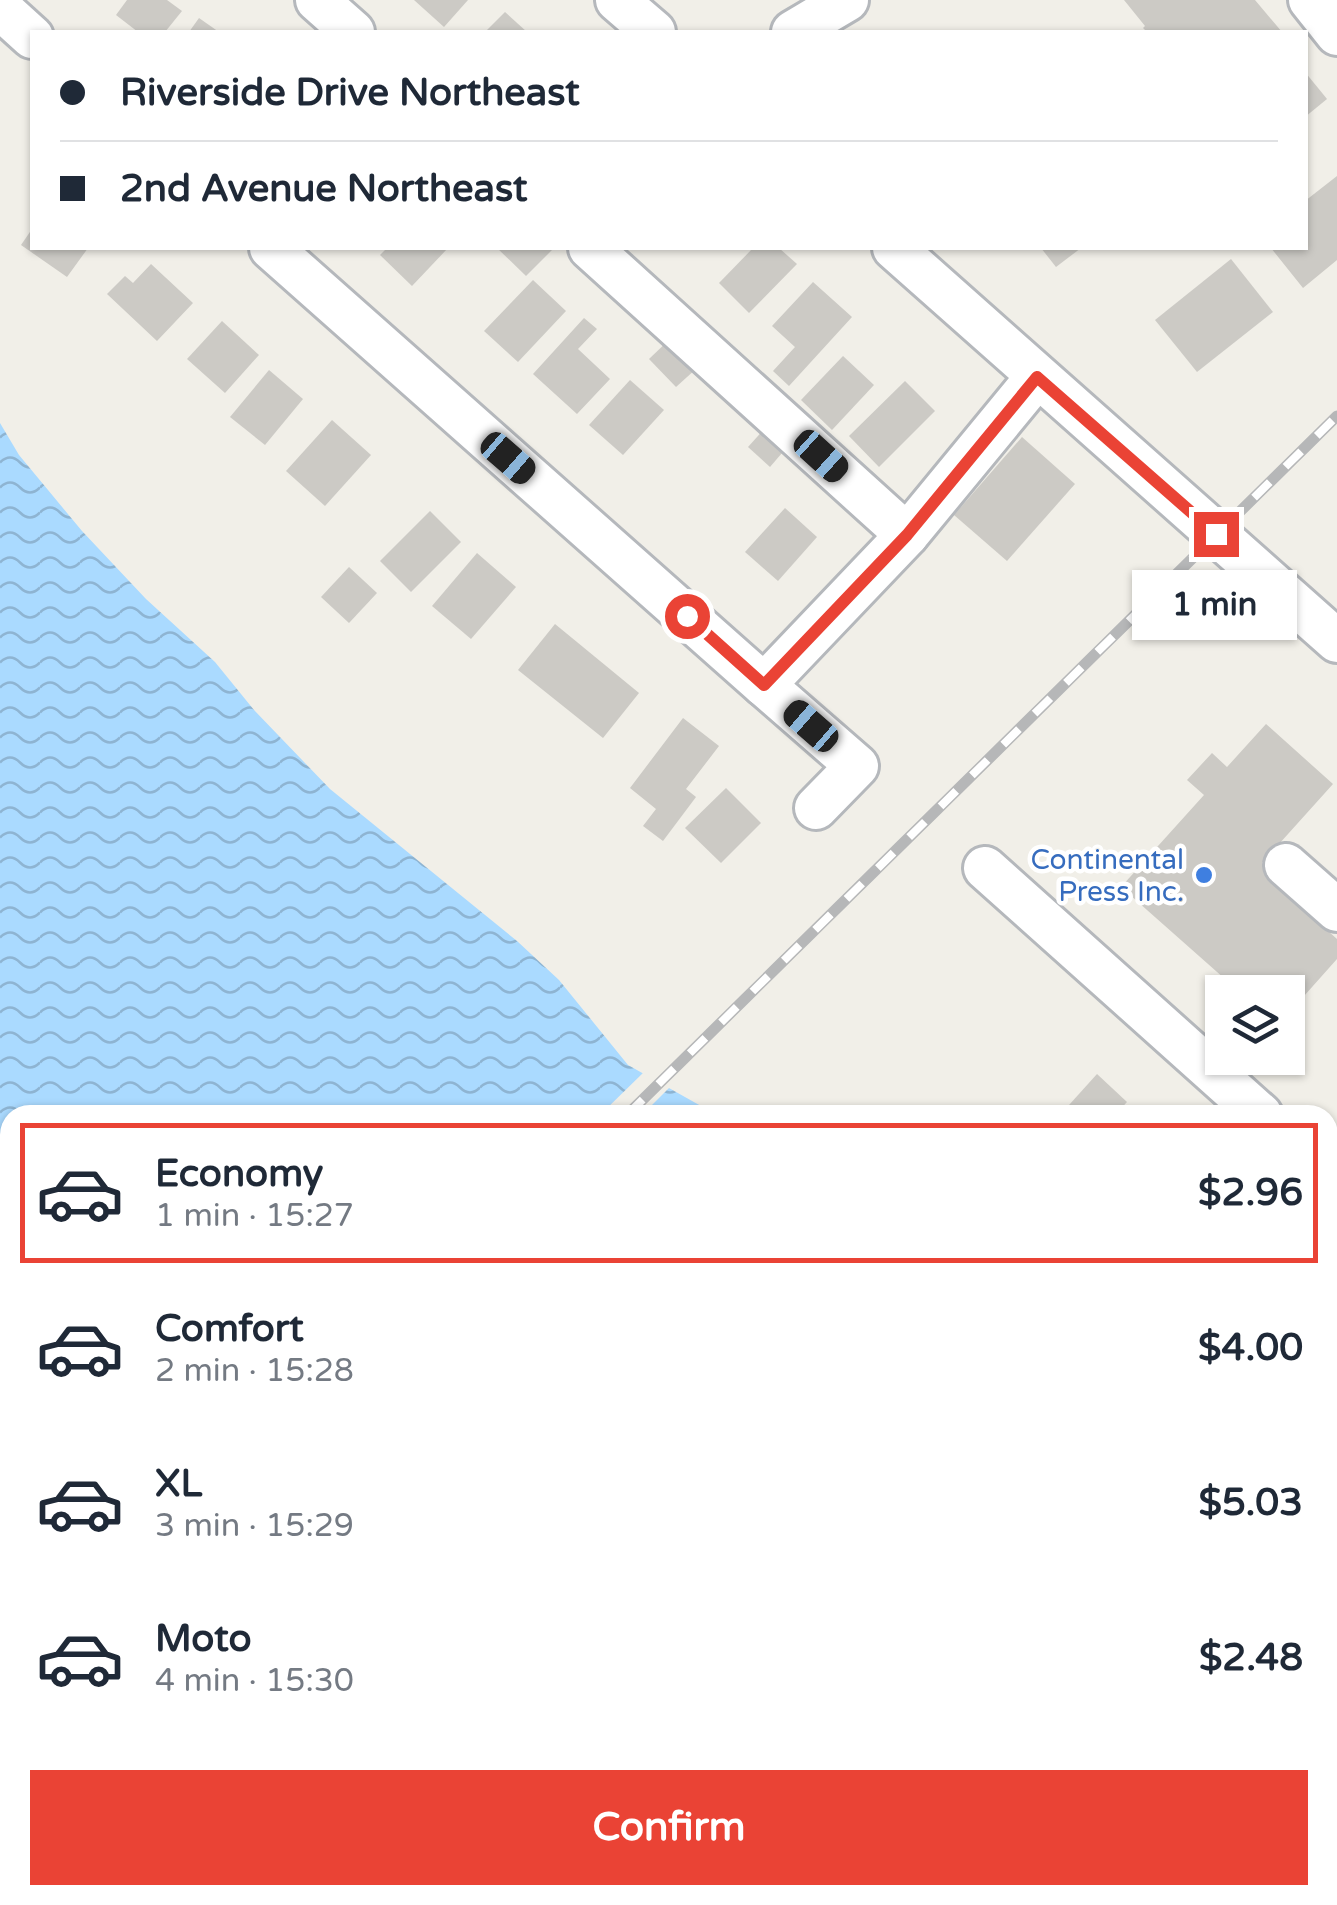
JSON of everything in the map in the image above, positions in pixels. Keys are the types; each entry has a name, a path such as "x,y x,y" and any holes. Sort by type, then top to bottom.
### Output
{"street":[{"path":"317,0 351,30"},
{"path":"616,0 652,30"},
{"path":"796,30 847,0"},
{"path":"1310,0 1337,34"},
{"path":"0,8 30,35"},
{"path":"272,250 858,766 816,808"},
{"path":"592,250 907,535"},
{"path":"896,250 1337,641"},
{"path":"764,685 907,535 1037,377"},
{"path":"1286,865 1337,910"},
{"path":"985,868 1250,1105"}],"water":[{"path":"0,423 19,455 82,531 146,599 215,662 254,710 330,789 517,941 559,980 628,1065 699,1105 0,1105"}],"pier":[{"path":"646,1070 672,1085 652,1105 610,1105"}],"building":[{"path":"127,0 167,0 182,11 167,30 135,30 116,15"},
{"path":"414,0 468,0 444,27"},
{"path":"1124,0 1255,0 1280,30 1145,30"},
{"path":"505,12 525,30 487,30"},
{"path":"199,18 216,30 190,30"},
{"path":"1308,76 1327,99 1308,115"},
{"path":"1337,176 1337,260 1303,288 1273,250 1308,250 1308,199"},
{"path":"30,232 30,250 87,250 67,277 21,245"},
{"path":"385,250 446,250 412,286 380,255"},
{"path":"499,250 552,250 526,276"},
{"path":"751,250 781,250 797,264 749,313 719,283"},
{"path":"1043,250 1078,250 1056,267"},
{"path":"1231,259 1273,312 1197,372 1155,320"},
{"path":"151,264 193,303 157,341 107,294 125,276 133,283"},
{"path":"533,280 566,311 518,362 484,331"},
{"path":"813,282 852,317 789,386 773,371 795,347 772,326"},
{"path":"584,318 597,329 578,349 610,379 577,414 533,374"},
{"path":"222,321 259,355 225,393 187,359"},
{"path":"670,339 697,368 676,387 649,359"},
{"path":"843,356 874,385 832,430 801,400"},
{"path":"269,370 303,399 265,445 230,417"},
{"path":"630,380 664,410 623,455 589,425"},
{"path":"905,381 935,411 879,467 849,436"},
{"path":"332,420 371,455 325,506 286,471"},
{"path":"766,427 788,446 770,467 748,447"},
{"path":"1022,437 1075,484 1007,561 954,515"},
{"path":"785,508 817,537 778,581 745,552"},
{"path":"430,511 461,542 411,592 380,561"},
{"path":"477,553 516,587 471,639 432,606"},
{"path":"349,567 377,593 349,623 321,597"},
{"path":"555,624 639,693 603,738 518,670"},
{"path":"683,718 719,746 686,789 696,797 663,841 643,826 656,809 630,788"},
{"name":"Continental Press Inc.","path":"1266,724 1333,784 1262,863 1305,900 1300,906 1337,939 1337,959 1305,995 1305,975 1220,975 1121,887 1204,795 1187,780 1212,753 1227,767"},
{"path":"726,788 761,823 721,863 685,828"},
{"path":"1097,1074 1127,1102 1124,1105 1069,1105"}],"railway":[{"path":"637,1105 1337,416"}],"place":[{"name":"Continental Press Inc.","path":"1204,875"}],"route":[{"path":"687,616 764,685 907,535 1037,377 1216,534"}]}
